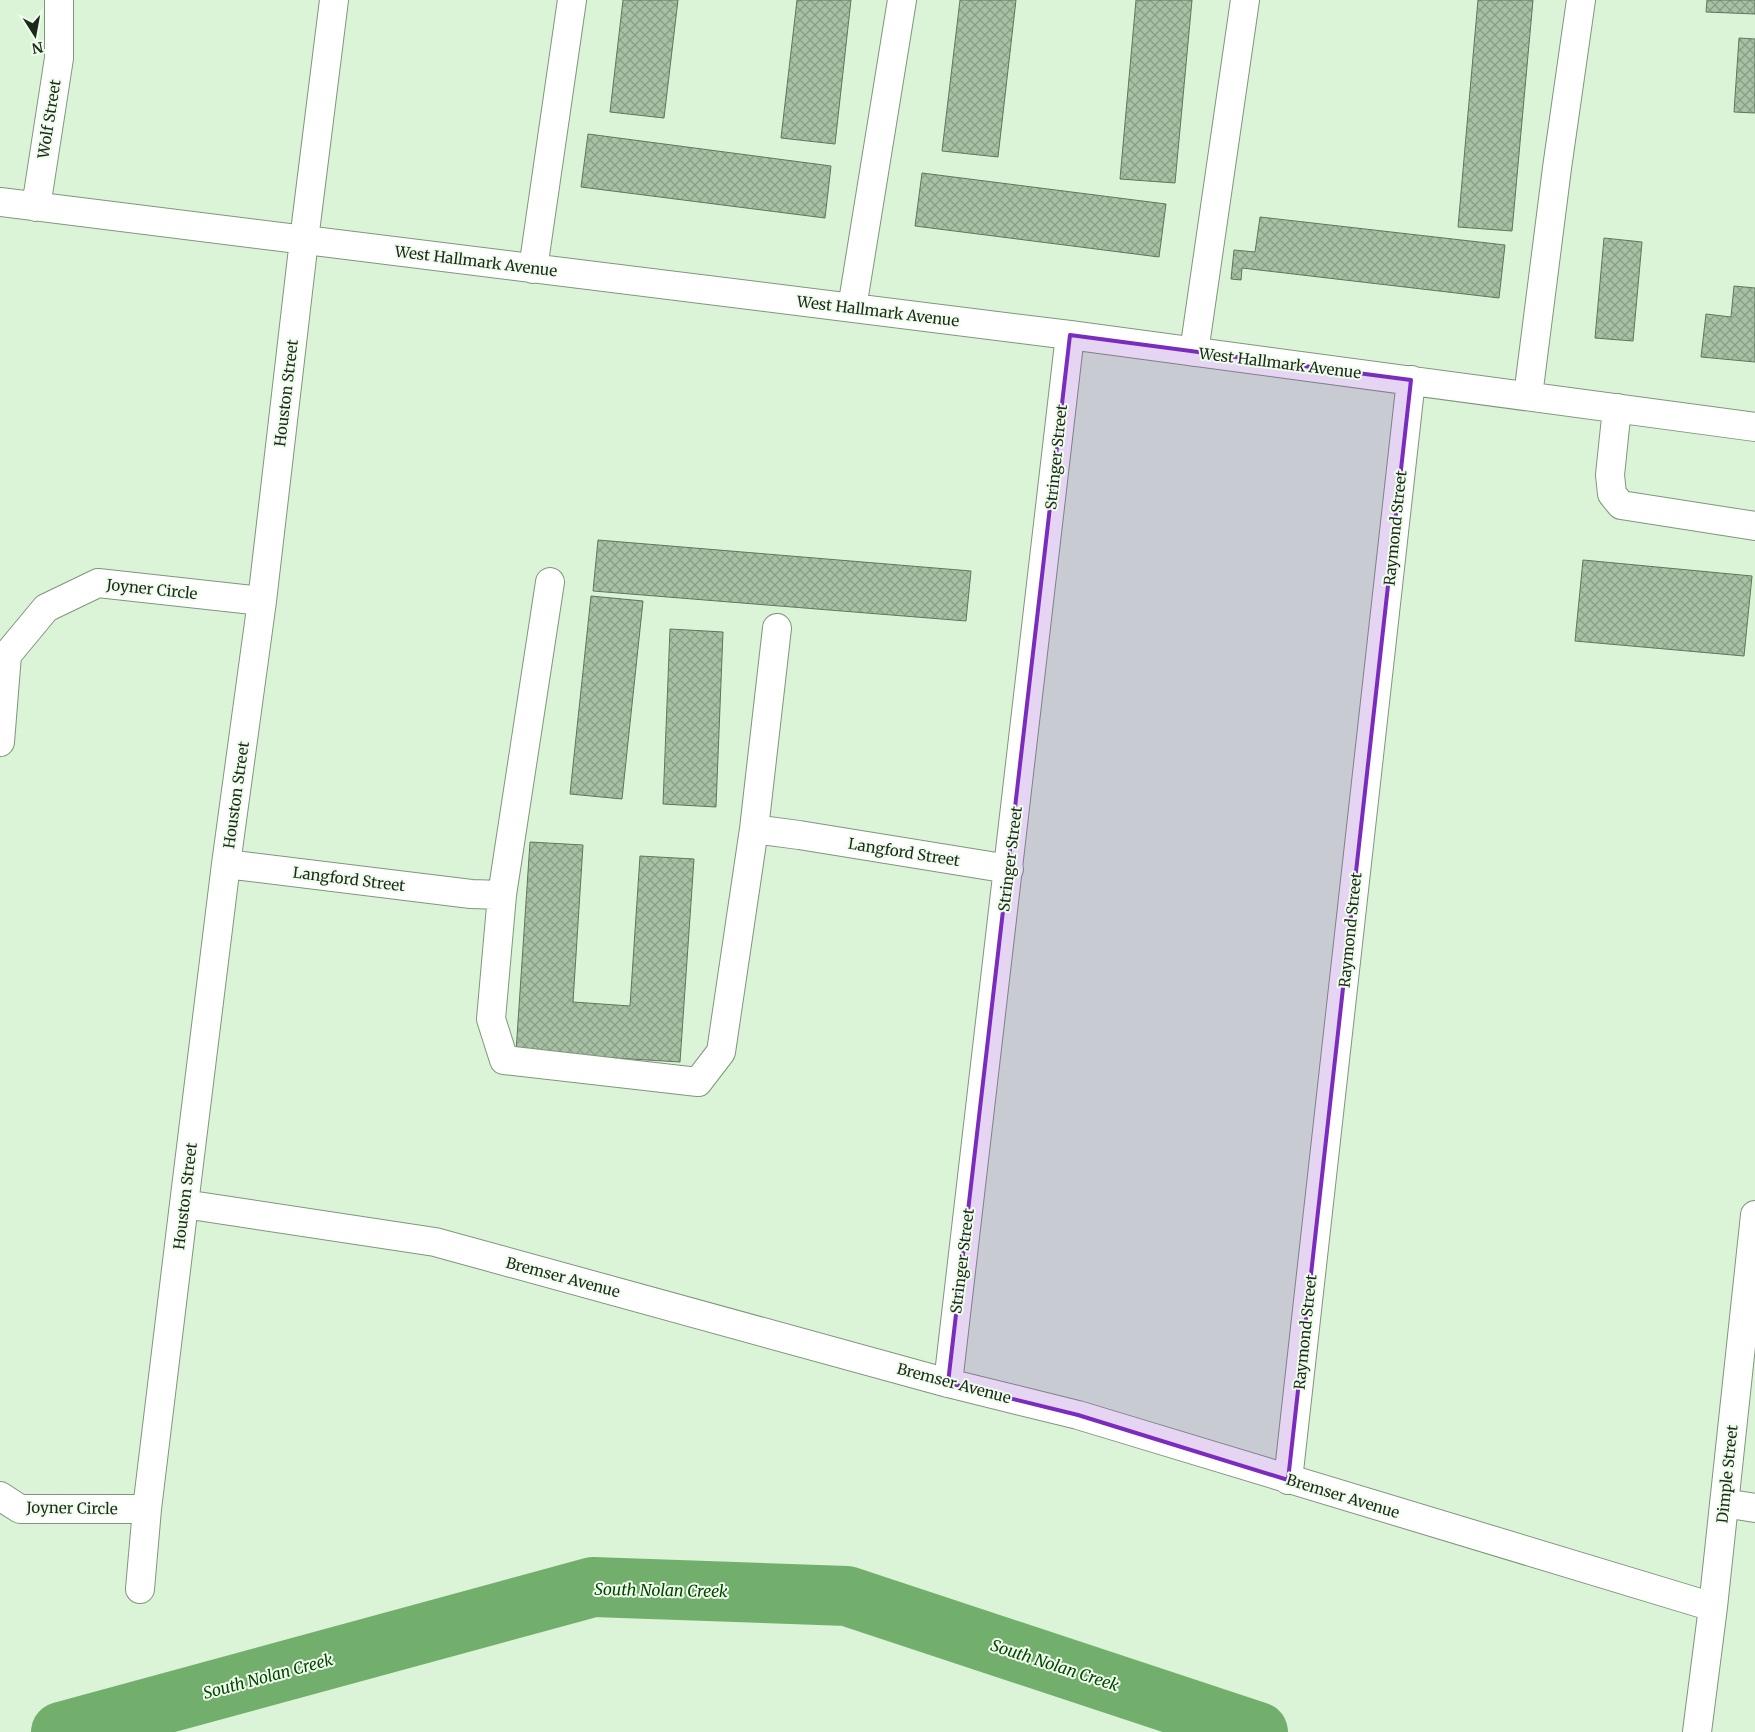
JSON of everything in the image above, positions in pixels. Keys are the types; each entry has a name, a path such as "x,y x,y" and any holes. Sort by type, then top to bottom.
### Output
{"street":[{"name":"Wolf Street","path":"36,207 59,58 59,0"},
{"name":"Houston Street","path":"140,1590 184,1204 226,864 262,601 334,0"},
{"path":"533,269 572,0"},
{"path":"852,308 902,0"},
{"path":"1194,352 1245,0"},
{"path":"1528,396 1557,168 1581,0"},
{"name":"West Hallmark Avenue","path":"0,202 1070,335 1755,427"},
{"name":"Stringer Street","path":"948,1383 1070,335"},
{"name":"Raymond Street","path":"1288,1480 1411,380"},
{"path":"1617,408 1610,474 1612,494 1621,505 1755,526"},
{"path":"550,582 502,895 491,1019 504,1060 698,1082 721,1052 754,830 777,628"},
{"name":"Joyner Circle","path":"0,742 6,655 46,608 98,583 262,601"},
{"name":"Langford Street","path":"754,830 799,835 1009,869"},
{"name":"Langford Street","path":"226,864 471,894 502,895"},
{"name":"Bremser Avenue","path":"184,1204 435,1242 948,1383 1078,1415 1713,1607"},
{"name":"Dimple Street","path":"1697,1732 1713,1607 1755,1215"},
{"name":"Joyner Circle","path":"0,1496 20,1508 148,1509"},
{"path":"1724,1503 1755,1508"}],"highlighted area":[{"path":"1070,335 1411,380 1288,1480 1078,1415 948,1383"}],"building":[{"path":"623,0 678,0 664,118 610,112"},
{"path":"797,0 851,0 835,144 781,138"},
{"path":"960,0 1016,0 998,157 942,151"},
{"path":"1136,0 1192,0 1175,183 1120,179"},
{"path":"1478,0 1533,0 1512,231 1458,227"},
{"path":"1707,0 1755,0 1755,14 1706,12"},
{"path":"1739,38 1755,39 1755,113 1734,112"},
{"path":"588,134 831,166 825,218 581,187"},
{"path":"922,173 1166,204 1159,257 915,226"},
{"path":"1260,217 1505,245 1499,298 1242,268 1241,280 1231,279 1234,250 1255,252"},
{"path":"1604,238 1642,242 1633,341 1595,338"},
{"path":"1734,286 1755,288 1755,362 1701,357 1706,314 1731,317"},
{"path":"598,540 971,571 966,621 593,591"},
{"path":"1583,560 1752,576 1744,656 1575,641"},
{"path":"591,596 643,601 622,799 570,794"},
{"path":"670,629 723,632 716,807 663,804"},
{"path":"530,842 583,845 573,1002 630,1006 640,856 694,859 680,1062 516,1052"}],"waterway":[{"name":"South Nolan Creek","path":"61,1732 593,1587 847,1596 1258,1732"}]}
